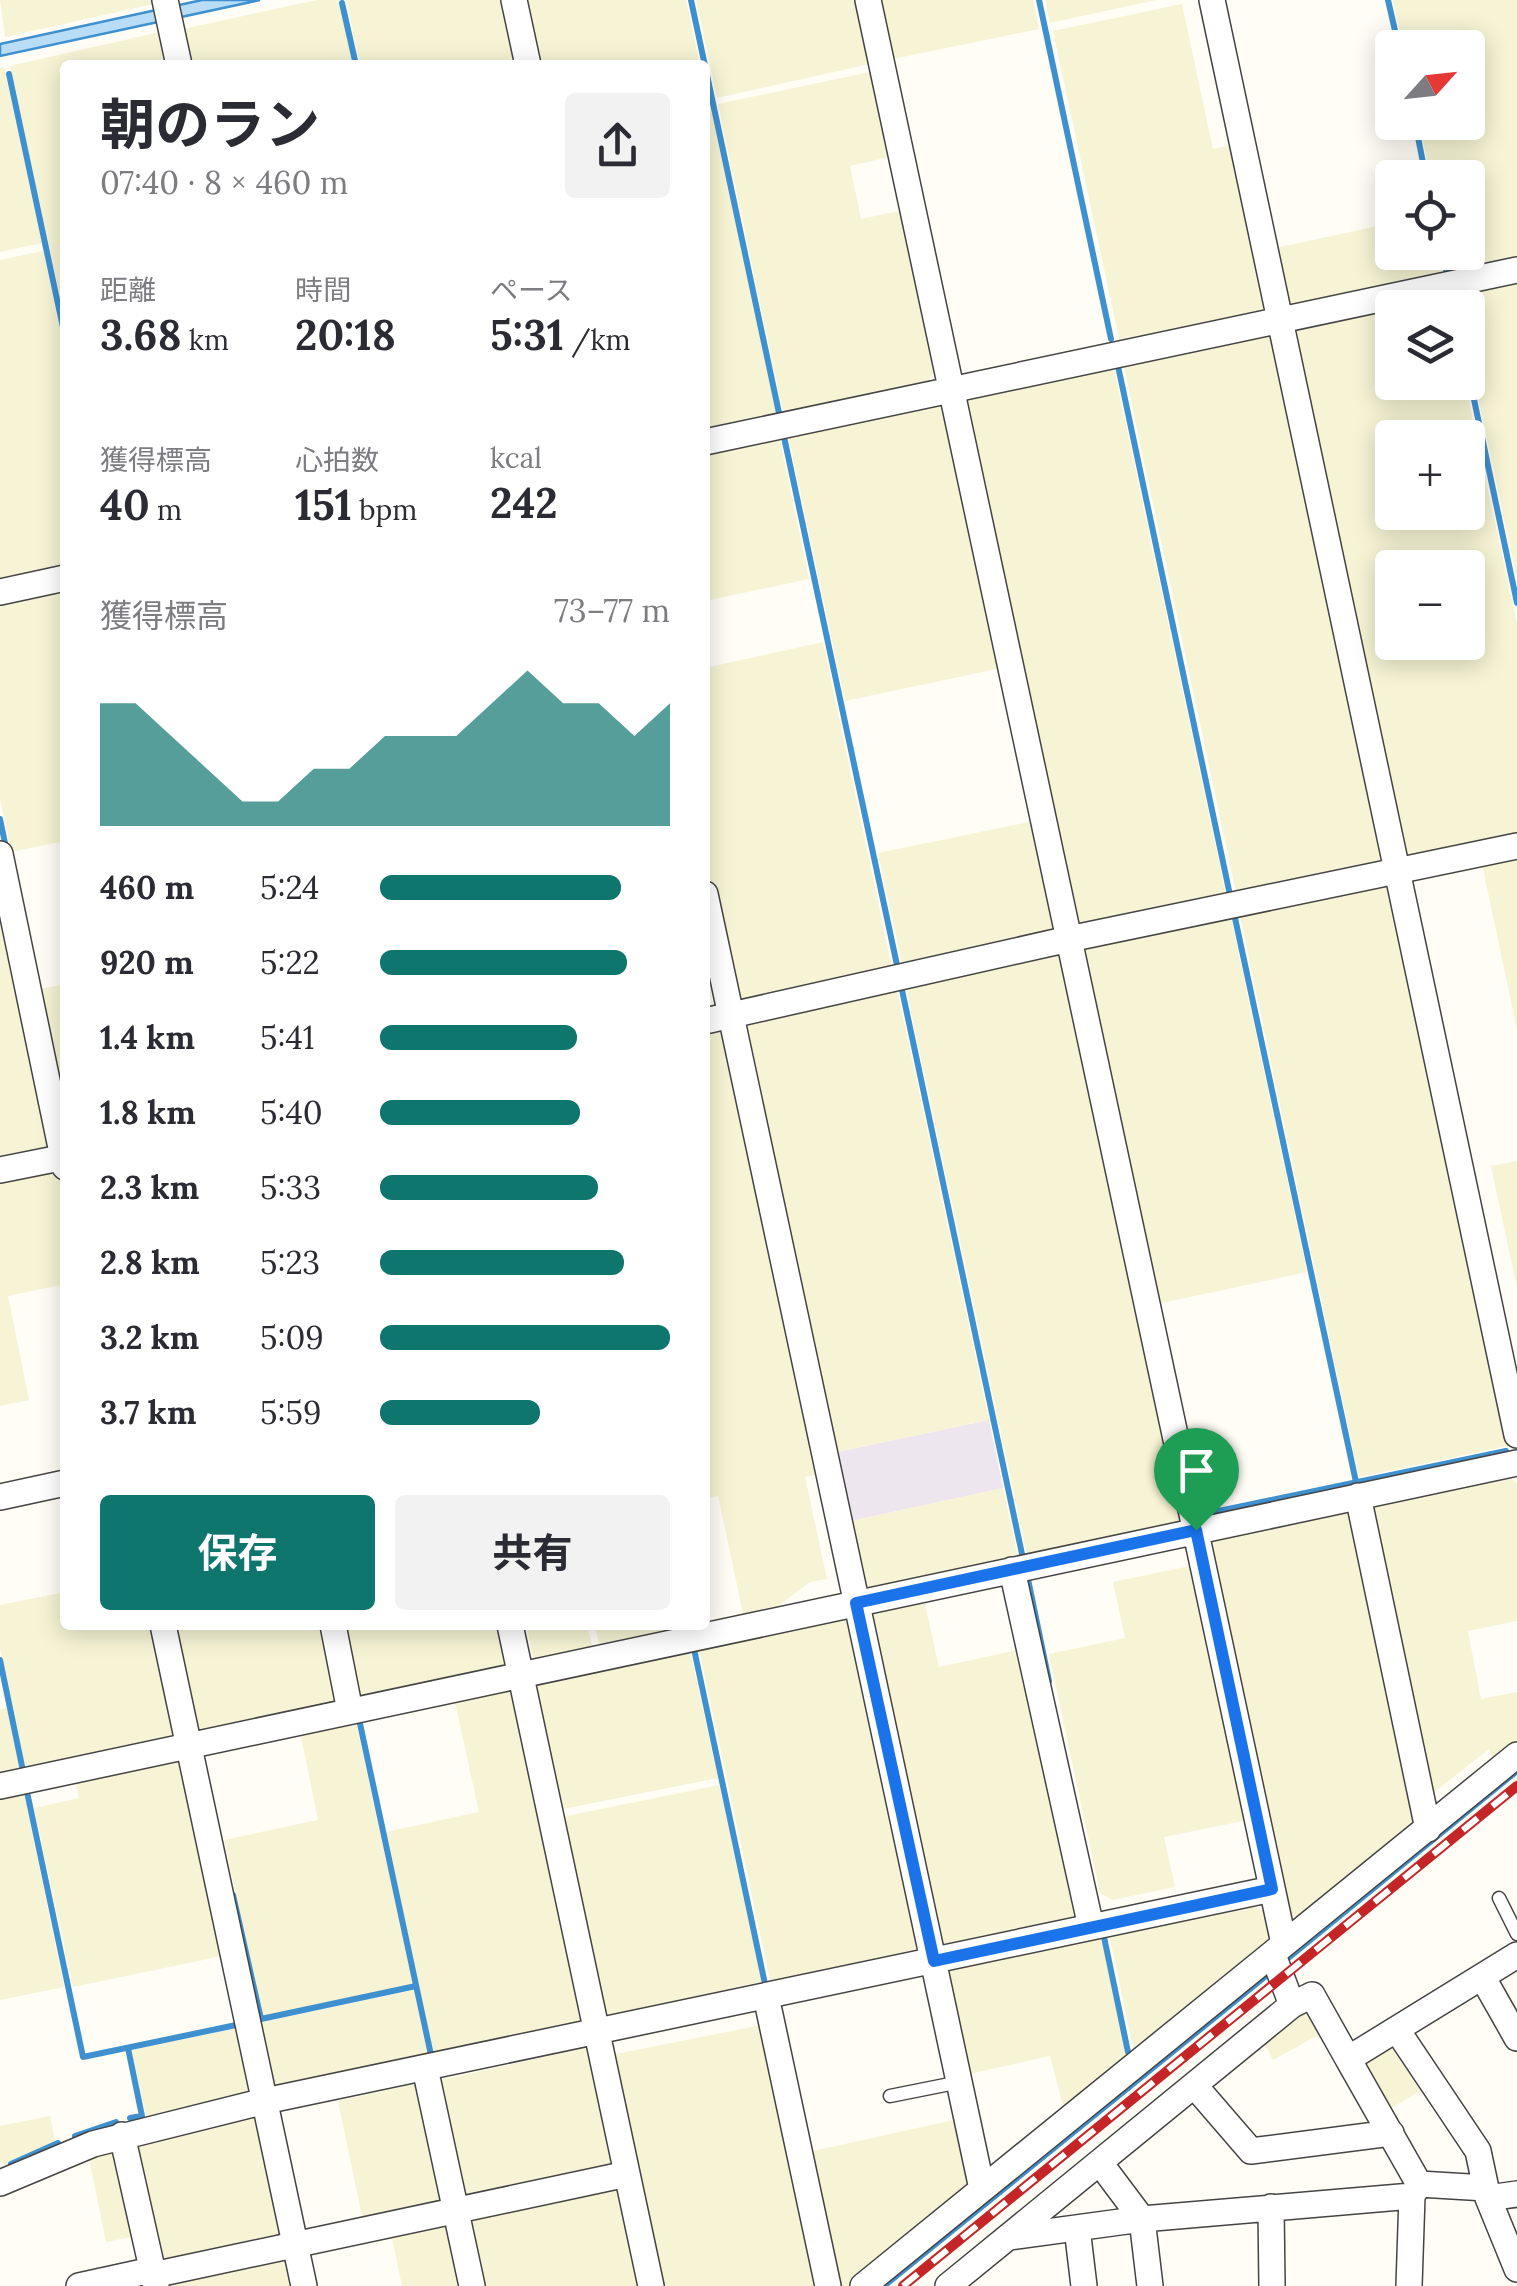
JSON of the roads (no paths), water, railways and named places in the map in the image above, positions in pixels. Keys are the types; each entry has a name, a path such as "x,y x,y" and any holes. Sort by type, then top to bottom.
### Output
{"street":[{"path":"514,0 527,60"},
{"path":"868,0 1272,1889 1278,1949 1292,2005"},
{"path":"1212,0 1517,1435"},
{"path":"167,10 178,60"},
{"path":"710,441 1517,270"},
{"path":"0,592 60,579"},
{"path":"710,1019 1069,938 1517,846"},
{"path":"0,854 60,1141"},
{"path":"710,917 982,2190"},
{"path":"0,1170 60,1161"},
{"path":"0,1786 1517,1463"},
{"path":"0,1497 60,1485"},
{"path":"1358,1496 1428,1829"},
{"path":"1012,1570 1091,1927"},
{"path":"164,1630 304,2286"},
{"path":"334,1630 350,1711"},
{"path":"511,1630 651,2286"},
{"path":"863,2286 1517,1756"},
{"path":"0,2183 122,2135 266,2101 1272,1889"},
{"path":"1348,2059 1517,1955"},
{"path":"1482,1978 1517,2038"},
{"path":"948,2286 970,2278 1008,2238 1292,2005 1312,1995 1390,2134 1415,2190 1409,2286"},
{"path":"766,1996 828,2286"},
{"path":"1397,2030 1478,2151 1487,2193 1517,2269"},
{"path":"425,2068 472,2286"},
{"path":"1194,2085 1250,2151 1390,2134"},
{"path":"122,2135 154,2277"},
{"path":"1100,2163 1142,2219 1150,2286"},
{"path":"79,2286 154,2277 627,2174"},
{"path":"1008,2238 1142,2219 1415,2190 1517,2194"},
{"path":"1271,2208 1272,2286"},
{"path":"1077,2228 1084,2286"}],"lane":[{"path":"1499,1898 1517,1934"},
{"path":"890,2096 960,2082"}],"water":[{"path":"202,0 260,0 0,56 0,44"}],"waterway":[{"path":"691,0 704,60"},
{"path":"1039,0 1111,339"},
{"path":"1388,0 1395,30"},
{"path":"342,3 355,60"},
{"path":"9,74 60,314"},
{"path":"710,89 779,413"},
{"path":"1419,140 1422,160"},
{"path":"1118,366 1230,895"},
{"path":"1474,400 1517,603"},
{"path":"784,437 897,965"},
{"path":"0,819 6,848"},
{"path":"1235,918 1356,1482"},
{"path":"902,990 1022,1554"},
{"path":"1214,1512 1506,1451"},
{"path":"1028,1579 1049,1681"},
{"path":"694,1649 765,1984"},
{"path":"0,1660 23,1771"},
{"path":"359,1719 431,2055"},
{"path":"1286,1960 1517,1771"},
{"path":"27,1792 83,2057 241,2024"},
{"path":"233,1895 261,2019 416,1986"},
{"path":"1104,1937 1128,2052"},
{"path":"884,2286 1271,1972"},
{"path":"128,2048 142,2116 130,2118"},
{"path":"75,2136 116,2122"},
{"path":"11,2164 58,2143"}],"railway":[{"path":"903,2286 1517,1786"}]}
